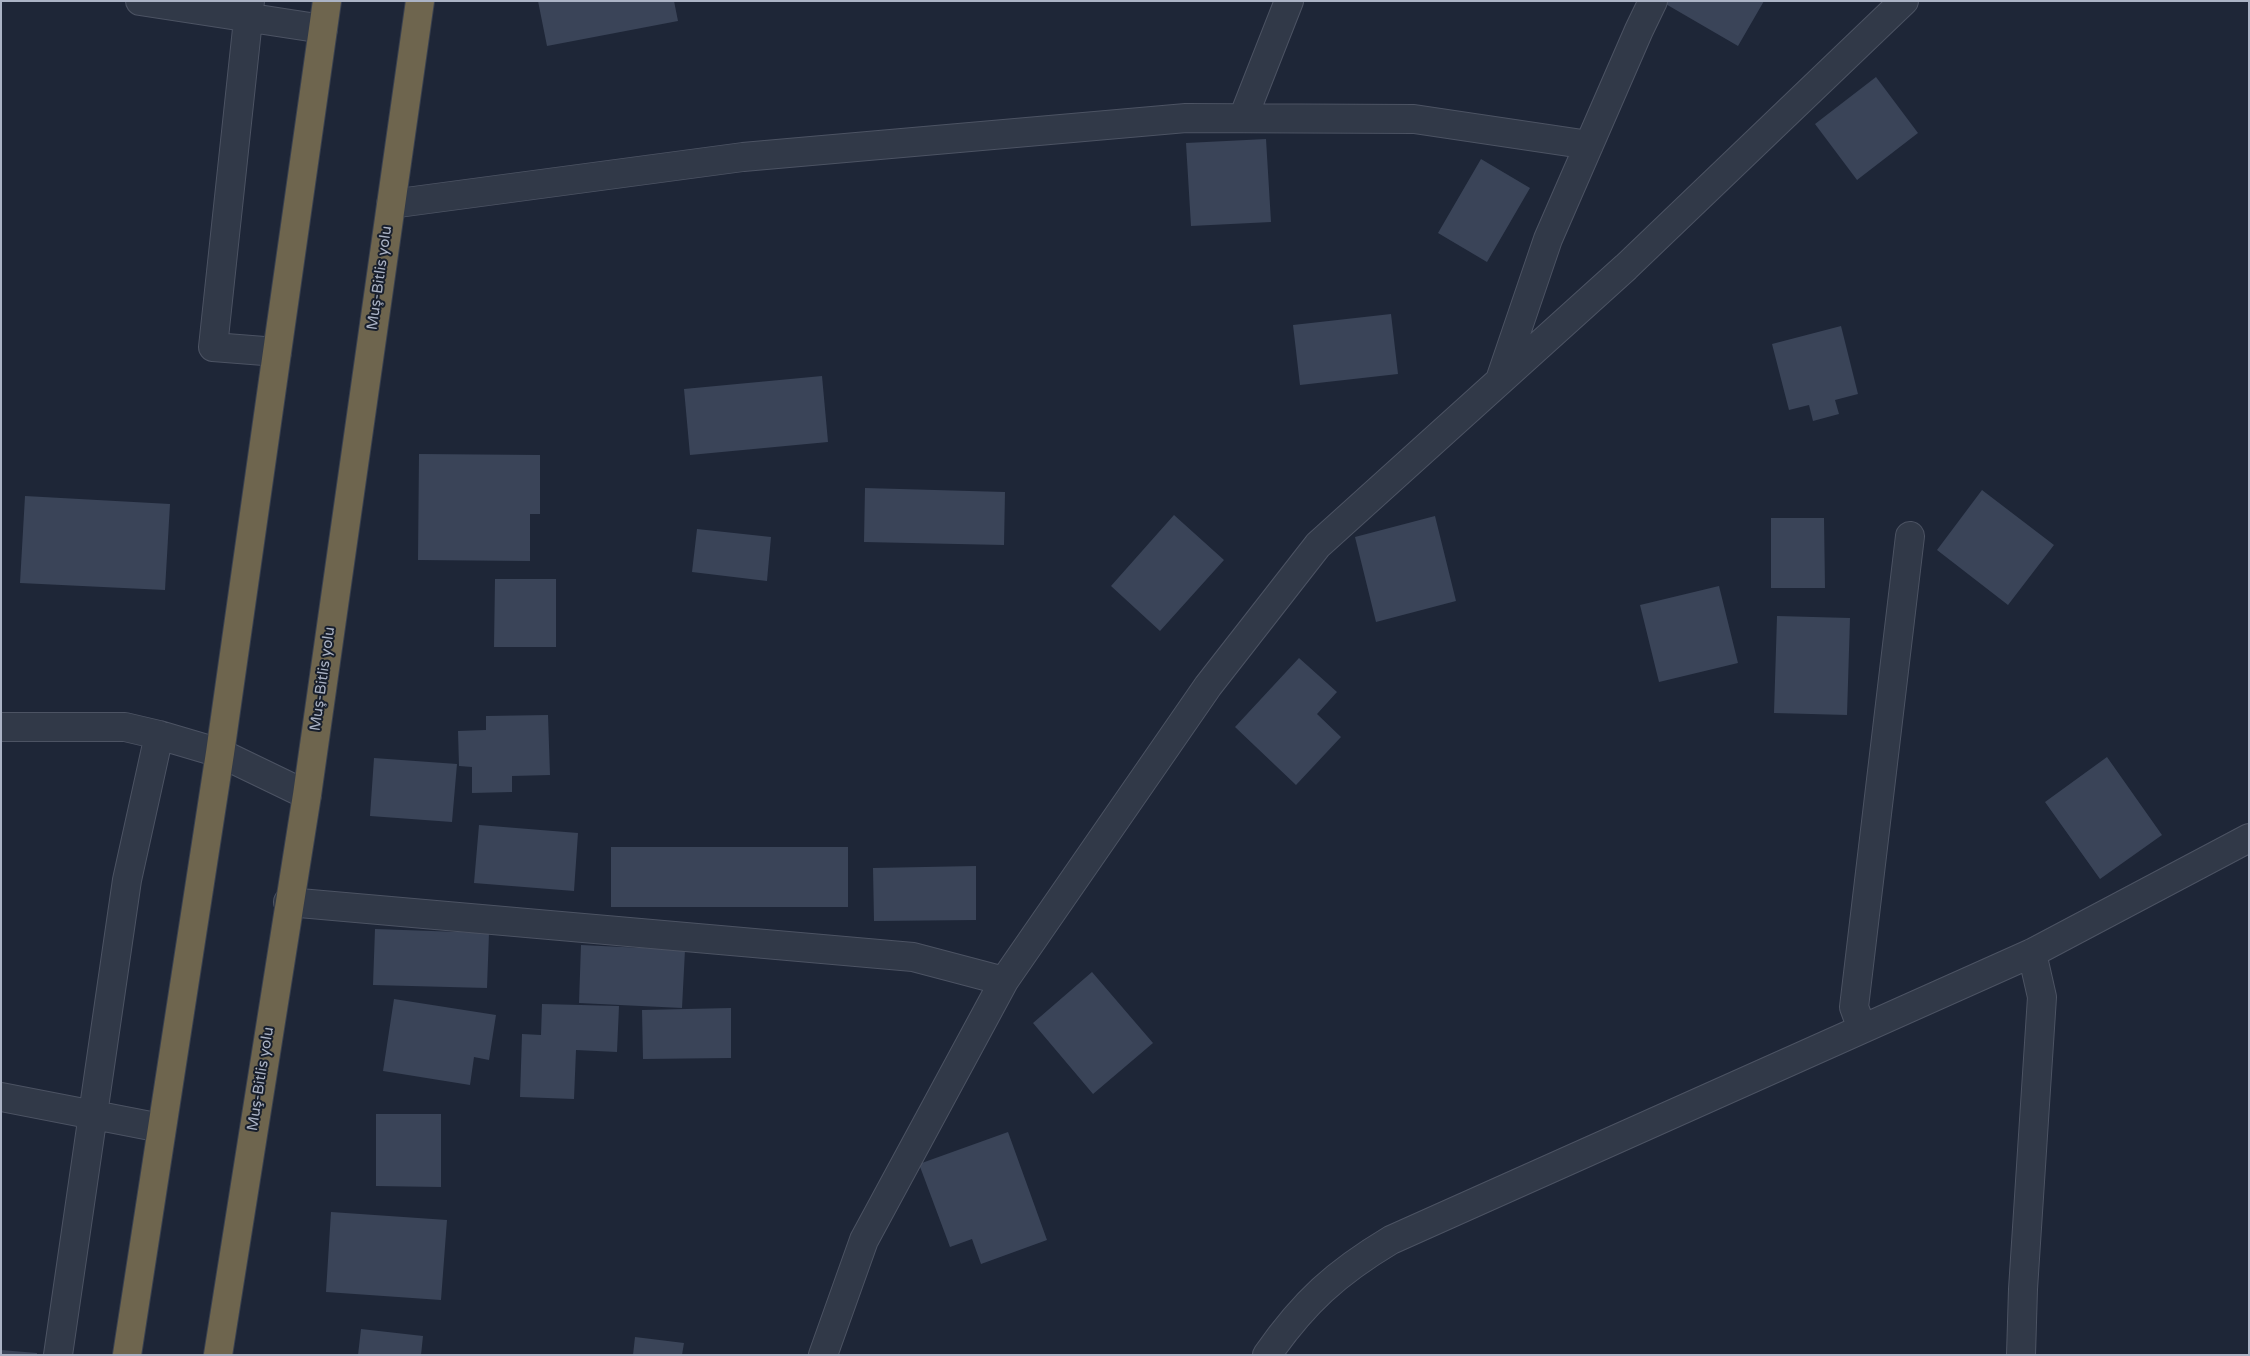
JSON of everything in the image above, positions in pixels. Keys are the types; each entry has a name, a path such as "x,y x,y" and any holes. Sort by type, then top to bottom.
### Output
{"highway":[{"path":"127,1355 220,753 327,1"},
{"name":"Muş-Bitlis yolu","path":"218,1355 288,902 307,795 420,1"}],"street":[{"path":"140,1 249,9 323,29"},
{"path":"1243,118 1289,1"},
{"path":"1500,380 1548,239 1653,1"},
{"path":"823,1355 864,1240 1004,981 1208,686 1318,545 1626,267 1904,1"},
{"path":"249,9 213,347 277,352"},
{"path":"390,204 743,157 1186,118 1414,119 1589,145"},
{"path":"1862,1029 1854,1007 1910,536"},
{"path":"1,727 125,727 220,753 307,795"},
{"path":"58,1355 127,880 159,735"},
{"path":"1267,1355 1291,1321 1316,1295 1343,1271 1392,1240 2032,952 2249,838"},
{"path":"288,902 913,956 1004,981"},
{"path":"2021,1355 2022,1289 2042,996 2032,952"},
{"path":"1,1097 161,1128"}],"building":[{"path":"538,1 674,1 678,21 547,46"},
{"path":"1665,1 1764,1 1738,46 1664,3"},
{"path":"1876,77 1918,133 1857,180 1815,124"},
{"path":"1266,139 1271,222 1191,226 1186,143"},
{"path":"1481,159 1530,188 1487,262 1438,233"},
{"path":"1391,314 1398,374 1300,385 1293,325"},
{"path":"1841,326 1858,394 1835,400 1839,414 1813,421 1809,405 1789,410 1772,344"},
{"path":"822,376 828,442 690,455 684,389"},
{"path":"419,454 540,455 540,514 530,514 530,561 418,560"},
{"path":"865,488 1005,492 1004,545 864,542"},
{"path":"1982,490 2054,545 2008,605 1937,550"},
{"path":"25,496 170,504 165,590 20,583"},
{"path":"1174,515 1224,560 1160,631 1111,586"},
{"path":"1435,516 1456,601 1376,622 1355,537"},
{"path":"1771,518 1824,518 1825,588 1771,588"},
{"path":"697,529 771,537 767,581 692,572"},
{"path":"495,579 556,579 556,647 494,647"},
{"path":"1719,586 1738,663 1659,682 1640,605"},
{"path":"1777,616 1850,618 1847,715 1774,713"},
{"path":"1299,658 1337,692 1317,714 1341,737 1296,785 1235,727"},
{"path":"548,715 550,775 512,776 512,792 472,793 472,767 459,766 458,731 486,730 486,716"},
{"path":"2107,757 2162,835 2100,879 2045,802"},
{"path":"374,758 457,764 452,822 370,816"},
{"path":"479,825 578,833 574,891 474,883"},
{"path":"611,847 848,847 848,907 611,907"},
{"path":"976,866 976,920 874,921 873,868"},
{"path":"375,929 489,933 487,988 373,985"},
{"path":"581,945 685,950 682,1008 579,1003"},
{"path":"1092,972 1153,1043 1093,1094 1033,1023"},
{"path":"394,999 496,1015 489,1060 474,1057 470,1085 383,1071"},
{"path":"542,1004 619,1006 617,1052 576,1050 574,1099 520,1097 522,1034 541,1035"},
{"path":"731,1008 731,1058 643,1059 642,1010"},
{"path":"376,1114 441,1114 441,1187 376,1186"},
{"path":"1008,1132 1047,1240 981,1264 972,1239 950,1247 919,1164"},
{"path":"331,1212 447,1220 441,1300 326,1292"},
{"path":"361,1329 423,1336 421,1355 358,1355"},
{"path":"635,1337 684,1343 682,1355 633,1355"},
{"path":"1,1350 37,1353 37,1355 1,1355"}]}
